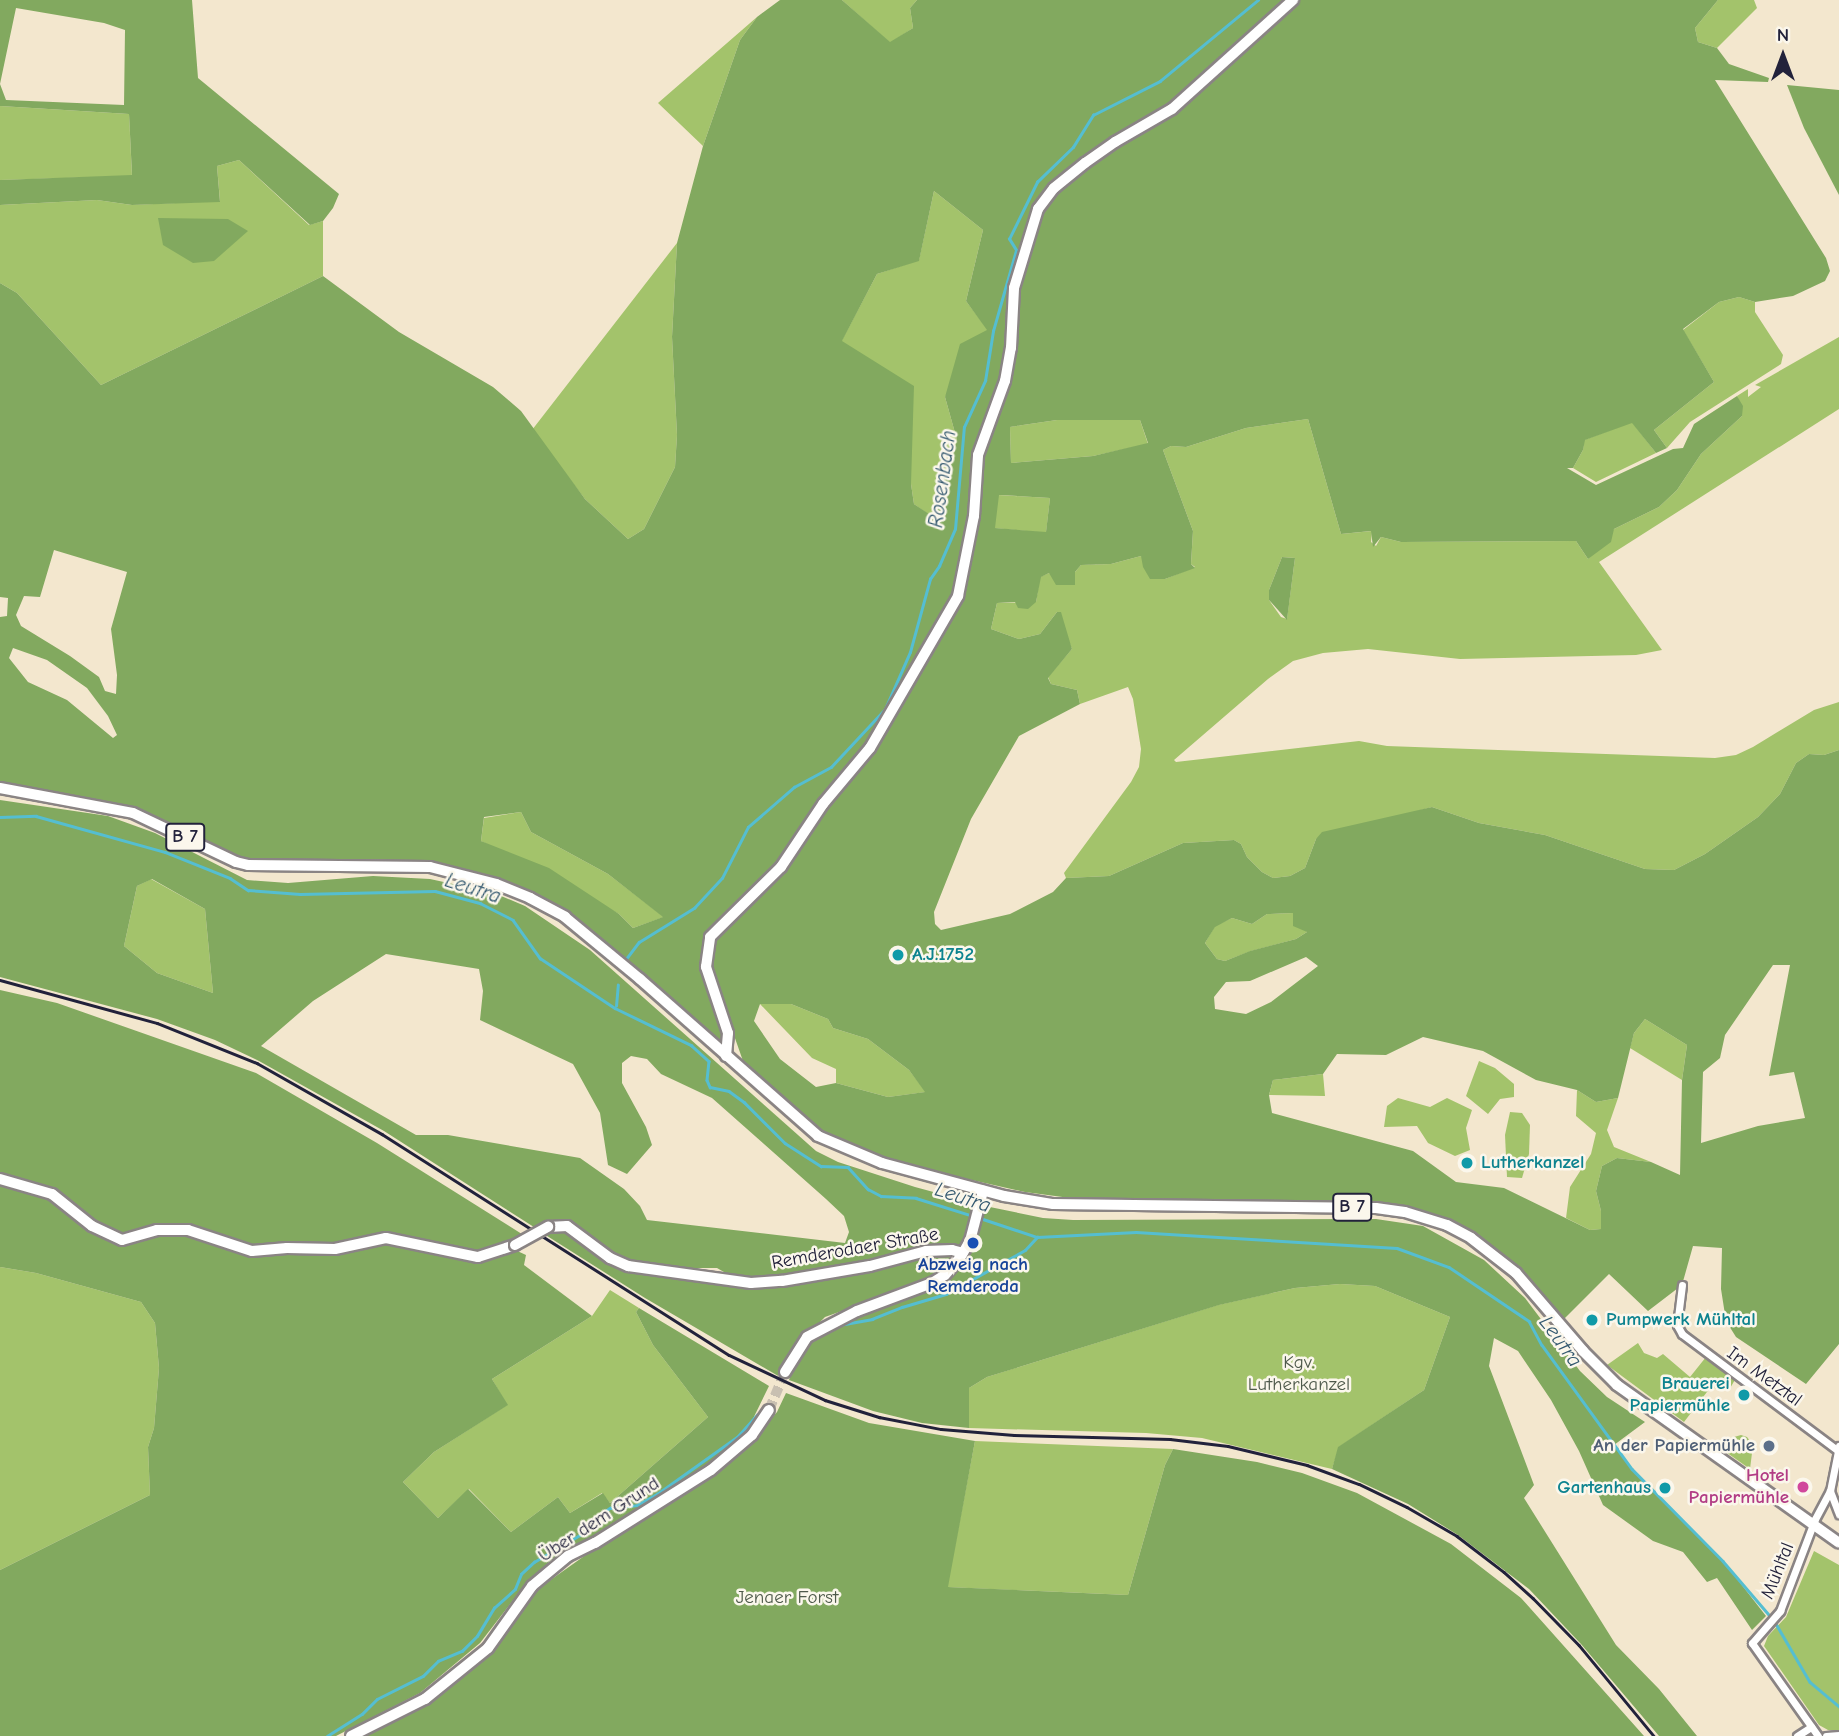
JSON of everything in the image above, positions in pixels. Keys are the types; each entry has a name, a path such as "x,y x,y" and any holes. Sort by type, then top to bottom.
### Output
{"main road":[{"name":"B 7","path":"0,788 109,806 133,813 236,862 248,865 289,868 404,865 430,867 496,884 565,917 803,1125 836,1146 882,1163 1027,1201 1078,1206 1343,1207 1405,1212 1447,1225 1479,1244 1516,1273 1583,1351 1617,1385 1813,1525"},
{"path":"1813,1525 1839,1543"}],"street":[{"path":"726,1056 728,1033 706,967 710,937 781,867 822,804 870,748 958,596 974,516 978,455 1005,381 1011,348 1014,288 1038,209 1054,188 1085,163 1172,109 1293,0"},
{"name":"Remderodaer Straße","path":"0,1179 52,1194 92,1226 122,1240 157,1230 188,1230 252,1251 287,1248 335,1249 386,1238 478,1257 515,1245 548,1227 567,1226 610,1258 628,1266 751,1283 790,1280 836,1269 870,1266 926,1251 952,1250 964,1253"},
{"path":"785,1372 807,1337 858,1311 932,1283 953,1267 964,1253 973,1233 983,1191"},
{"name":"Im Metztal","path":"1682,1284 1676,1325 1682,1334 1838,1448"},
{"name":"Über dem Grund","path":"351,1736 425,1699 488,1648 532,1586 568,1556 711,1470 752,1435 769,1410"},
{"path":"1838,1448 1830,1491 1839,1514"},
{"name":"Mühltal","path":"1811,1727 1752,1643 1780,1611 1813,1525 1830,1491"},
{"path":"1797,1736 1811,1727 1818,1736"},
{"path":"1826,1736 1839,1735"}],"green space":[{"path":"0,0 192,0 198,78 339,194 333,208 323,221 310,225 239,160 217,166 220,202 132,205 97,200 0,205 0,180 132,175 129,114 0,106","holes":["16,8 104,23 125,30 124,105 6,100 0,84"]},
{"path":"780,0 842,0 890,42 913,28 910,8 917,0 1718,0 1695,28 1698,42 1717,48 1729,64 1769,78 1768,82 1715,80 1826,258 1830,271 1825,281 1793,296 1755,302 1739,297 1719,302 1683,329 1714,382 1654,430 1667,448 1656,453 1632,423 1585,440 1583,450 1573,468 1567,468 1596,485 1673,449 1683,448 1694,424 1737,396 1743,406 1742,416 1701,454 1677,490 1659,507 1614,529 1611,542 1588,559 1576,541 1401,542 1381,537 1373,547 1371,531 1341,534 1308,419 1246,428 1186,447 1171,446 1163,450 1193,531 1191,564 1195,568 1165,579 1150,579 1143,567 1141,556 1111,564 1081,565 1075,572 1075,585 1056,585 1049,573 1041,577 1036,602 1028,609 1018,608 1015,602 997,603 991,629 1019,639 1040,634 1057,612 1061,612 1072,649 1048,678 1051,684 1077,690 1080,704 1019,736 971,819 934,912 935,924 941,930 1010,914 1053,892 1066,878 1109,876 1183,843 1234,840 1241,844 1247,857 1262,872 1273,878 1290,876 1305,868 1316,839 1322,832 1432,807 1479,823 1545,835 1645,869 1674,870 1705,854 1758,817 1780,794 1796,763 1809,754 1824,755 1839,750 1839,1344 1806,1384 1736,1337 1726,1321 1721,1289 1722,1248 1693,1246 1682,1285 1648,1311 1609,1274 1563,1320 1490,1247 1400,1207 1376,1202 1130,1201 1070,1198 1025,1192 910,1166 853,1148 805,1121 743,1061 730,1024 704,975 722,1028 723,1046 567,916 431,863 373,859 290,863 238,859 134,809 0,784 0,617 7,616 8,598 0,597 0,283 17,293 101,385 323,276 399,332 493,387 521,411 585,499 628,539 644,529 675,467 677,435 672,337 677,243 703,146 740,40 757,17","holes":["934,191 983,230 966,301 987,330 960,344 945,397 957,440 935,518 914,504 911,484 914,386 842,341 877,274 919,261","1057,420 1140,420 1148,443 1093,456 1011,463 1010,427","999,495 1050,498 1046,532 995,528","54,550 127,572 111,629 117,675 116,694 105,691 99,677 70,656 21,626 16,615 24,596 40,597","13,648 47,660 87,688 108,716 117,735 113,738 67,700 28,682 9,658","521,812 531,832 608,874 663,917 633,928 619,914 549,868 481,841 484,817","1293,913 1293,926 1307,932 1296,939 1250,951 1225,961 1217,959 1205,943 1215,927 1232,918 1252,924 1267,914","1306,957 1318,966 1271,1002 1246,1014 1215,1009 1214,997 1226,982 1250,981","1773,965 1790,965 1769,1076 1794,1072 1805,1118 1758,1126 1701,1143 1703,1072 1720,1058 1725,1035","760,1004 791,1004 828,1019 833,1028 868,1039 909,1070 925,1092 888,1097 836,1083 816,1087 780,1059 754,1021","1645,1019 1687,1045 1682,1080 1680,1175 1651,1162 1617,1158 1602,1166 1596,1191 1601,1211 1601,1229 1590,1230 1504,1188 1456,1182 1413,1151 1272,1113 1269,1095 1273,1080 1323,1074 1337,1054 1386,1055 1423,1037 1483,1051 1536,1080 1577,1090 1596,1102 1618,1098 1634,1033"]},
{"path":"842,0 917,0 910,8 913,28 890,43"},
{"path":"1718,0 1754,0 1757,8 1717,48 1698,42 1695,28"},
{"path":"757,17 740,40 703,146 658,103"},
{"path":"1787,85 1839,90 1839,195 1804,128"},
{"path":"0,106 129,114 132,176 0,180"},
{"path":"239,160 309,225 323,221 323,276 101,385 17,293 0,283 0,205 97,200 132,205 220,201 217,166"},
{"path":"934,191 983,230 966,301 988,330 945,397 957,440 935,519 914,504 911,484 841,342 877,274 919,260"},
{"path":"158,218 228,219 248,231 214,261 193,263 163,245"},
{"path":"677,243 672,337 677,435 675,467 644,529 628,539 585,499 532,430"},
{"path":"1739,297 1755,302 1755,312 1783,355 1781,364 1690,422 1667,448 1654,430 1714,382 1683,330 1719,302"},
{"path":"1839,337 1839,409 1599,562 1662,650 1636,655 1460,659 1368,649 1323,653 1293,661 1268,679 1174,760 1176,762 1359,741 1387,746 1715,758 1736,755 1814,710 1839,702 1839,750 1824,755 1809,754 1796,763 1780,794 1758,817 1705,854 1674,870 1645,869 1545,835 1479,823 1432,807 1316,839 1305,868 1290,876 1273,878 1262,872 1247,857 1241,844 1234,840 1183,843 1109,876 1066,878 1064,873 1131,782 1139,767 1141,749 1133,699 1128,687 1080,704 1077,690 1051,684 1048,677 1072,649 1057,612 1040,634 1019,639 991,629 997,603 1036,602 1040,577 1049,573 1074,585 1075,572 1081,565 1111,564 1141,556 1165,579 1195,567 1191,564 1193,531 1163,450 1171,446 1186,447 1246,428 1308,419 1341,534 1372,531 1371,542 1376,546 1381,537 1401,542 1576,541 1588,559 1614,529 1659,507 1677,490 1701,454 1742,416 1737,396 1748,389 1748,397 1761,387 1755,385","holes":["1282,557 1295,558 1287,619 1281,617 1269,600 1269,590"]},
{"path":"1057,420 1140,420 1148,444 1093,456 1011,463 1010,427"},
{"path":"1632,422 1656,453 1596,482 1573,468 1583,450 1584,440"},
{"path":"998,495 1050,498 1046,533 994,528"},
{"path":"1282,557 1295,558 1287,620 1269,600 1269,590"},
{"path":"0,800 108,816 155,833 247,880 288,883 373,876 430,879 494,893 525,906 590,950 816,1151 838,1162 974,1203 965,1241 956,1247 797,1277 736,1279 717,1268 698,1268 691,1272 620,1261 574,1227 537,1229 384,1131 259,1061 215,1040 157,1019 0,977","holes":["152,879 205,909 213,993 157,973 124,946 137,886","386,954 479,969 483,991 480,1020 573,1064 600,1113 608,1165 627,1174 652,1145 646,1127 622,1083 622,1063 631,1056 647,1059 661,1074 712,1098 826,1199 844,1216 849,1232 845,1243 647,1220 640,1206 624,1189 580,1158 448,1135 416,1135 261,1046 313,1001"]},
{"path":"521,812 531,832 608,874 664,917 633,928 619,914 481,841 484,818"},
{"path":"151,879 205,909 213,993 157,973 124,946 137,886"},
{"path":"1293,913 1307,932 1296,939 1225,961 1217,959 1205,943 1215,926 1232,918 1252,924 1267,914"},
{"path":"0,990 57,1003 256,1073 377,1143 525,1236 478,1253 408,1238 335,1246 252,1249 203,1231 123,1236 94,1223 54,1191 0,1176"},
{"path":"760,1004 791,1004 828,1019 833,1028 868,1039 909,1070 926,1092 888,1097 836,1083 836,1069 812,1058"},
{"path":"1645,1019 1687,1045 1682,1080 1630,1048 1634,1033"},
{"path":"1479,1061 1495,1068 1514,1084 1514,1097 1500,1099 1488,1114 1466,1096"},
{"path":"1323,1074 1325,1096 1269,1095 1273,1080"},
{"path":"1577,1090 1596,1102 1618,1098 1607,1130 1614,1147 1651,1162 1617,1158 1602,1166 1596,1191 1601,1211 1601,1229 1590,1230 1566,1218 1570,1187 1591,1154 1596,1133 1576,1116"},
{"path":"1398,1098 1430,1107 1447,1098 1472,1110 1466,1128 1470,1150 1455,1156 1428,1143 1417,1126 1384,1127 1387,1106"},
{"path":"1510,1112 1522,1113 1530,1125 1529,1154 1522,1178 1507,1177 1505,1135"},
{"path":"0,1183 50,1197 90,1229 122,1243 158,1234 188,1234 252,1254 386,1241 468,1258 513,1249 526,1255 524,1265 592,1316 492,1379 508,1405 434,1452 403,1482 438,1518 468,1489 511,1532 558,1497 570,1513 603,1493 610,1503 708,1417 653,1345 636,1312 639,1308 769,1386 747,1431 710,1466 590,1538 528,1581 480,1643 420,1693 336,1736 0,1736 0,1570 150,1495 148,1447 154,1428 159,1368 155,1323 141,1302 36,1273 0,1267"},
{"path":"985,1206 1043,1218 1073,1220 1376,1219 1423,1226 1484,1260 1525,1298 1580,1371 1607,1397 1645,1422 1614,1445 1633,1470 1723,1561 1766,1616 1752,1630 1717,1578 1707,1582 1683,1552 1653,1541 1603,1505 1579,1451 1551,1400 1518,1351 1494,1338 1489,1366 1534,1485 1524,1498 1616,1645 1659,1689 1697,1736 1659,1736 1581,1644 1529,1589 1458,1535 1408,1504 1332,1469 1338,1447 1424,1390 1450,1317 1375,1286 1340,1284 1295,1288 1219,1305 987,1377 969,1388 969,1428 922,1423 873,1411 789,1380 795,1363 811,1342 860,1317 922,1294 947,1280 968,1255 978,1234"},
{"path":"563,1228 609,1260 751,1284 942,1251 955,1258 934,1278 825,1317 801,1341 780,1377 645,1298 544,1234"},
{"path":"0,1267 36,1273 141,1302 155,1323 159,1368 154,1428 148,1447 150,1495 0,1570"},
{"name":"Kgv. Lutherkanzel","path":"1340,1284 1375,1286 1450,1317 1424,1390 1339,1447 1332,1469 1202,1438 1146,1433 969,1428 969,1388 987,1377 1218,1305 1295,1288"},
{"path":"610,1290 639,1308 636,1312 653,1345 708,1417 610,1503 602,1493 570,1513 558,1497 511,1532 469,1489 438,1518 403,1482 434,1452 507,1405 492,1379 592,1316"},
{"path":"1638,1343 1644,1353 1657,1358 1663,1354 1690,1377 1706,1357 1736,1378 1729,1390 1710,1388 1684,1422 1607,1365"},
{"name":"Jenaer Forst","path":"786,1393 869,1423 975,1441 948,1587 1128,1595 1165,1465 1173,1449 1257,1462 1302,1473 1357,1493 1451,1544 1521,1598 1644,1736 363,1736 425,1704 490,1652 535,1591 597,1547 715,1473 756,1437 777,1412"},
{"path":"1741,1435 1747,1437 1753,1445 1750,1469 1723,1450 1727,1439"},
{"path":"975,1441 1173,1449 1165,1465 1128,1595 947,1587"},
{"path":"1814,1551 1839,1565 1839,1730 1828,1730 1819,1725 1764,1646 1768,1636 1786,1617"}],"waterway":[{"name":"Rosenbach","path":"626,959 639,942 694,908 722,878 748,827 794,787 831,767 885,709 910,652 930,579 939,566 955,529 964,427 985,381 993,331 1016,250 1009,239 1037,182 1073,147 1093,115 1160,81 1258,0"},
{"name":"Leutra","path":"0,817 36,816 165,852 230,878 248,890 300,894 435,891 480,903 513,920 540,958 615,1008 691,1045 709,1061 707,1080 710,1087 729,1091 744,1102 785,1143 821,1166 848,1167 868,1189 881,1196 916,1198 973,1216"},
{"name":"Rosenbach","path":"616,1006 618,985"},
{"name":"Leutra","path":"980,1218 1037,1237 1136,1232 1397,1248 1449,1267 1529,1321 1542,1345 1632,1469 1723,1561 1771,1617"},
{"path":"839,1325 872,1319 946,1294 1025,1250 1037,1237"},
{"path":"327,1736 362,1714 377,1699 423,1676 438,1661 462,1651 477,1636 494,1608 515,1589 521,1574 534,1562 585,1532 595,1518 610,1508 637,1505 657,1494 737,1437 757,1415"},
{"name":"Leutra","path":"1775,1622 1810,1682 1839,1706"}],"tunnel":[{"path":"769,1410 785,1372"}],"railway":[{"path":"0,980 157,1023 257,1063 382,1134 729,1355 825,1400 879,1417 941,1429 1014,1435 1170,1439 1228,1446 1307,1465 1359,1484 1407,1507 1457,1536 1504,1572 1579,1645 1654,1736"}],"place":[{"name":"A.J.1752","path":"898,955"},
{"name":"Lutherkanzel","path":"1467,1163"},
{"name":"Abzweig nach Remderoda","path":"973,1243"},
{"name":"Pumpwerk Mühltal","path":"1592,1320"},
{"name":"Brauerei Papiermühle","path":"1744,1395"},
{"name":"An der Papiermühle","path":"1769,1446"},
{"name":"Hotel Papiermühle","path":"1803,1487"},
{"name":"Gartenhaus","path":"1665,1488"}]}
